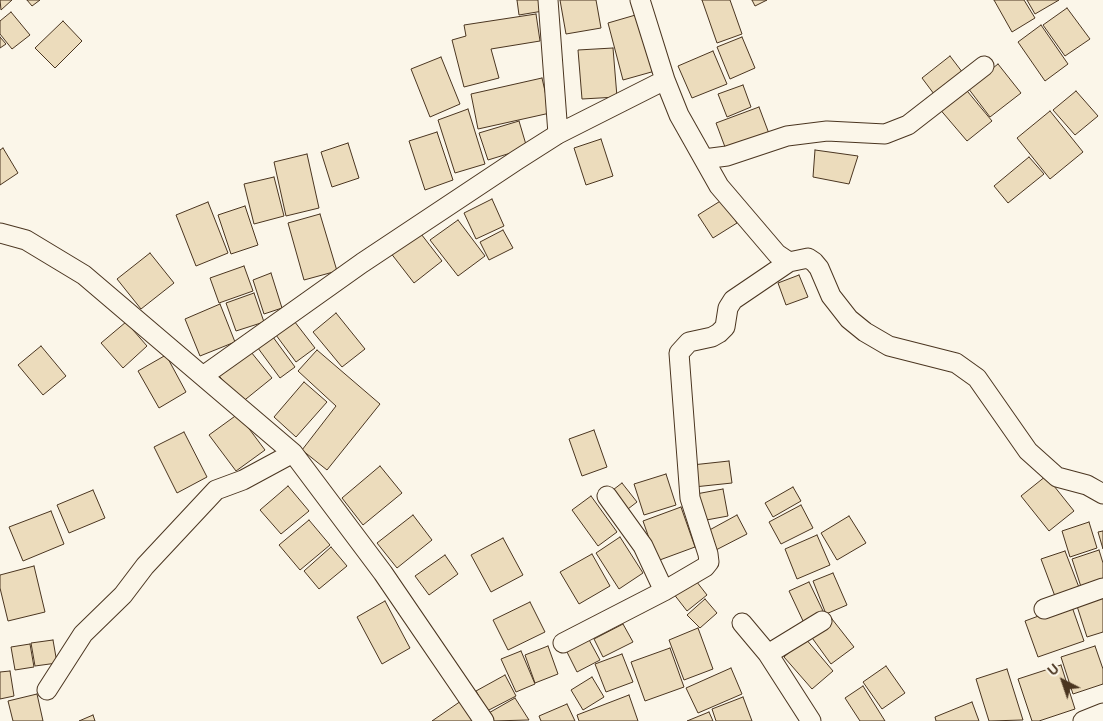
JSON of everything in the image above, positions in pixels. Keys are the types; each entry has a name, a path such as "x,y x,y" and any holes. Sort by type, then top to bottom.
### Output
{"street":[{"path":"548,0 558,134"},
{"path":"640,0 665,80 679,115 704,160 719,186 777,254 789,262"},
{"path":"704,160 727,156 787,136 827,131 885,134 908,125 984,66"},
{"path":"203,376 362,263 558,134 665,80"},
{"path":"0,233 26,240 84,274 293,454 383,573 484,721"},
{"path":"563,643 664,591 705,567 709,562 690,498 679,353 689,342 712,337 719,333 725,327 728,308 733,300 789,262 808,258 814,262 820,268 831,296 849,318 865,332 889,346 956,363 977,378 1028,451 1057,477 1087,485 1103,494"},
{"path":"47,690 83,634 123,595 145,566 216,490 243,480 293,454"},
{"path":"608,496 643,546 664,591"},
{"path":"1044,609 1103,588"},
{"path":"768,654 822,621"},
{"path":"742,622 768,654 811,721"},
{"path":"1083,721 1103,713"}],"building":[{"path":"0,0 12,0 1,10"},
{"path":"27,0 40,0 32,6"},
{"path":"517,0 541,0 543,11 519,15"},
{"path":"560,0 596,0 601,28 566,34"},
{"path":"702,0 730,0 742,34 717,43"},
{"path":"752,0 767,0 755,6"},
{"path":"994,0 1024,0 1035,18 1012,32"},
{"path":"1027,0 1059,0 1035,14"},
{"path":"1067,8 1090,39 1065,56 1043,25"},
{"path":"11,12 30,35 12,49 0,34 0,21"},
{"path":"536,14 540,41 491,49 499,78 464,87 452,40 466,36 464,25"},
{"path":"639,14 655,71 623,80 608,23"},
{"path":"63,21 82,41 55,68 35,48"},
{"path":"1041,25 1068,64 1045,81 1018,42"},
{"path":"0,37 6,44 0,48"},
{"path":"742,37 755,68 730,79 717,47"},
{"path":"613,48 617,97 582,99 578,50"},
{"path":"713,51 727,84 692,98 678,66"},
{"path":"950,56 966,77 937,98 922,78"},
{"path":"441,57 460,104 430,117 411,69"},
{"path":"998,64 1021,93 990,117 968,88"},
{"path":"542,78 550,113 478,129 471,94"},
{"path":"743,85 751,107 727,117 718,94"},
{"path":"963,86 992,121 967,141 938,107"},
{"path":"1076,91 1098,116 1075,135 1053,110"},
{"path":"759,107 771,139 728,155 716,123"},
{"path":"468,109 485,164 455,173 438,120"},
{"path":"1050,111 1083,152 1050,179 1017,138"},
{"path":"519,121 527,148 488,160 479,133"},
{"path":"437,132 453,180 425,190 409,141"},
{"path":"601,139 613,176 586,185 574,148"},
{"path":"348,143 359,178 332,187 321,152"},
{"path":"3,148 18,173 0,185 0,150"},
{"path":"815,150 858,156 849,184 813,177"},
{"path":"307,154 319,208 286,216 274,162"},
{"path":"1029,157 1044,174 1008,203 994,186"},
{"path":"274,177 284,216 254,224 244,184"},
{"path":"492,199 504,226 476,239 464,213"},
{"path":"722,200 737,223 713,238 698,215"},
{"path":"208,202 228,253 196,266 176,215"},
{"path":"245,206 258,245 231,254 218,215"},
{"path":"320,214 337,271 304,280 288,223"},
{"path":"458,220 485,256 458,276 430,240"},
{"path":"418,230 442,261 414,283 390,252"},
{"path":"503,230 513,248 489,260 480,242"},
{"path":"150,253 174,283 141,309 117,279"},
{"path":"244,266 253,291 219,303 210,278"},
{"path":"271,273 282,308 264,314 253,280"},
{"path":"799,275 808,297 786,305 778,283"},
{"path":"254,293 264,322 236,331 226,303"},
{"path":"220,304 235,342 200,356 185,319"},
{"path":"336,313 365,349 342,367 313,332"},
{"path":"291,317 315,348 296,362 273,331"},
{"path":"126,322 147,346 123,368 101,343"},
{"path":"270,333 295,367 280,378 255,344"},
{"path":"41,346 66,376 43,395 18,365"},
{"path":"247,347 272,378 241,403 216,372"},
{"path":"317,350 380,404 327,470 302,450 336,406 298,371"},
{"path":"166,355 186,392 159,408 138,371"},
{"path":"304,382 327,402 296,437 274,417"},
{"path":"238,414 265,450 236,471 209,435"},
{"path":"594,430 607,467 582,476 569,439"},
{"path":"184,432 207,477 177,493 154,447"},
{"path":"729,461 732,483 694,487 692,465"},
{"path":"380,466 402,493 363,525 342,498"},
{"path":"666,474 676,505 644,515 634,484"},
{"path":"1046,476 1074,511 1049,531 1021,496"},
{"path":"622,483 637,502 624,512 609,493"},
{"path":"288,486 309,511 281,534 260,510"},
{"path":"793,487 801,501 773,517 765,503"},
{"path":"723,489 728,516 701,521 696,494"},
{"path":"93,490 105,518 69,533 57,505"},
{"path":"591,496 617,532 598,546 572,510"},
{"path":"801,505 813,528 781,544 769,522"},
{"path":"681,507 695,547 657,561 643,521"},
{"path":"51,511 64,544 23,561 9,527"},
{"path":"413,515 432,540 397,568 377,543"},
{"path":"737,515 747,534 714,551 704,533"},
{"path":"849,516 866,543 837,560 821,533"},
{"path":"309,520 330,545 300,570 279,545"},
{"path":"1089,522 1097,548 1070,557 1062,531"},
{"path":"1103,531 1103,549 1098,532"},
{"path":"817,535 830,565 797,579 785,549"},
{"path":"620,537 643,573 619,589 596,553"},
{"path":"503,538 523,575 491,592 471,555"},
{"path":"331,547 347,566 319,589 304,571"},
{"path":"1099,550 1103,563 1103,586 1083,593 1072,559"},
{"path":"1065,551 1080,590 1056,599 1041,559"},
{"path":"592,554 610,586 579,604 560,572"},
{"path":"445,555 458,574 429,595 415,576"},
{"path":"34,566 45,612 8,621 0,588 0,575"},
{"path":"833,573 847,605 826,614 813,581"},
{"path":"693,577 707,595 687,611 673,593"},
{"path":"809,582 824,613 804,623 789,591"},
{"path":"1103,595 1103,632 1087,637 1076,603"},
{"path":"705,599 717,613 700,628 687,615"},
{"path":"385,601 410,648 382,664 357,617"},
{"path":"530,602 545,632 508,650 493,620"},
{"path":"1071,604 1084,641 1038,657 1025,621"},
{"path":"832,619 854,647 831,664 810,635"},
{"path":"623,624 633,642 603,657 594,639"},
{"path":"698,628 713,669 684,680 669,640"},
{"path":"587,636 600,660 577,672 565,648"},
{"path":"805,638 833,671 812,689 784,657"},
{"path":"53,640 57,663 35,666 31,643"},
{"path":"30,644 34,667 15,670 11,647"},
{"path":"548,646 558,674 535,683 525,655"},
{"path":"1095,646 1103,669 1103,684 1073,694 1061,657"},
{"path":"670,648 684,687 645,701 631,662"},
{"path":"521,651 535,684 516,692 501,659"},
{"path":"622,654 633,682 606,692 595,664"},
{"path":"1061,665 1075,709 1039,721 1032,721 1018,679"},
{"path":"886,666 905,693 882,709 863,682"},
{"path":"731,668 742,694 698,713 686,688"},
{"path":"1007,669 1023,720 989,721 976,679"},
{"path":"10,671 14,696 0,699 0,672"},
{"path":"505,675 516,696 487,711 476,691"},
{"path":"592,677 604,697 583,710 571,690"},
{"path":"863,686 885,721 860,721 845,698"},
{"path":"37,694 43,721 13,721 8,701"},
{"path":"629,695 638,721 579,721 577,715"},
{"path":"743,697 752,721 716,721 712,709"},
{"path":"515,698 529,720 491,721 487,714"},
{"path":"461,701 474,721 432,721"},
{"path":"972,702 979,721 936,721 935,717"},
{"path":"567,704 575,721 541,721 539,716"},
{"path":"709,712 713,721 687,721"},
{"path":"93,715 95,721 79,721"}]}
